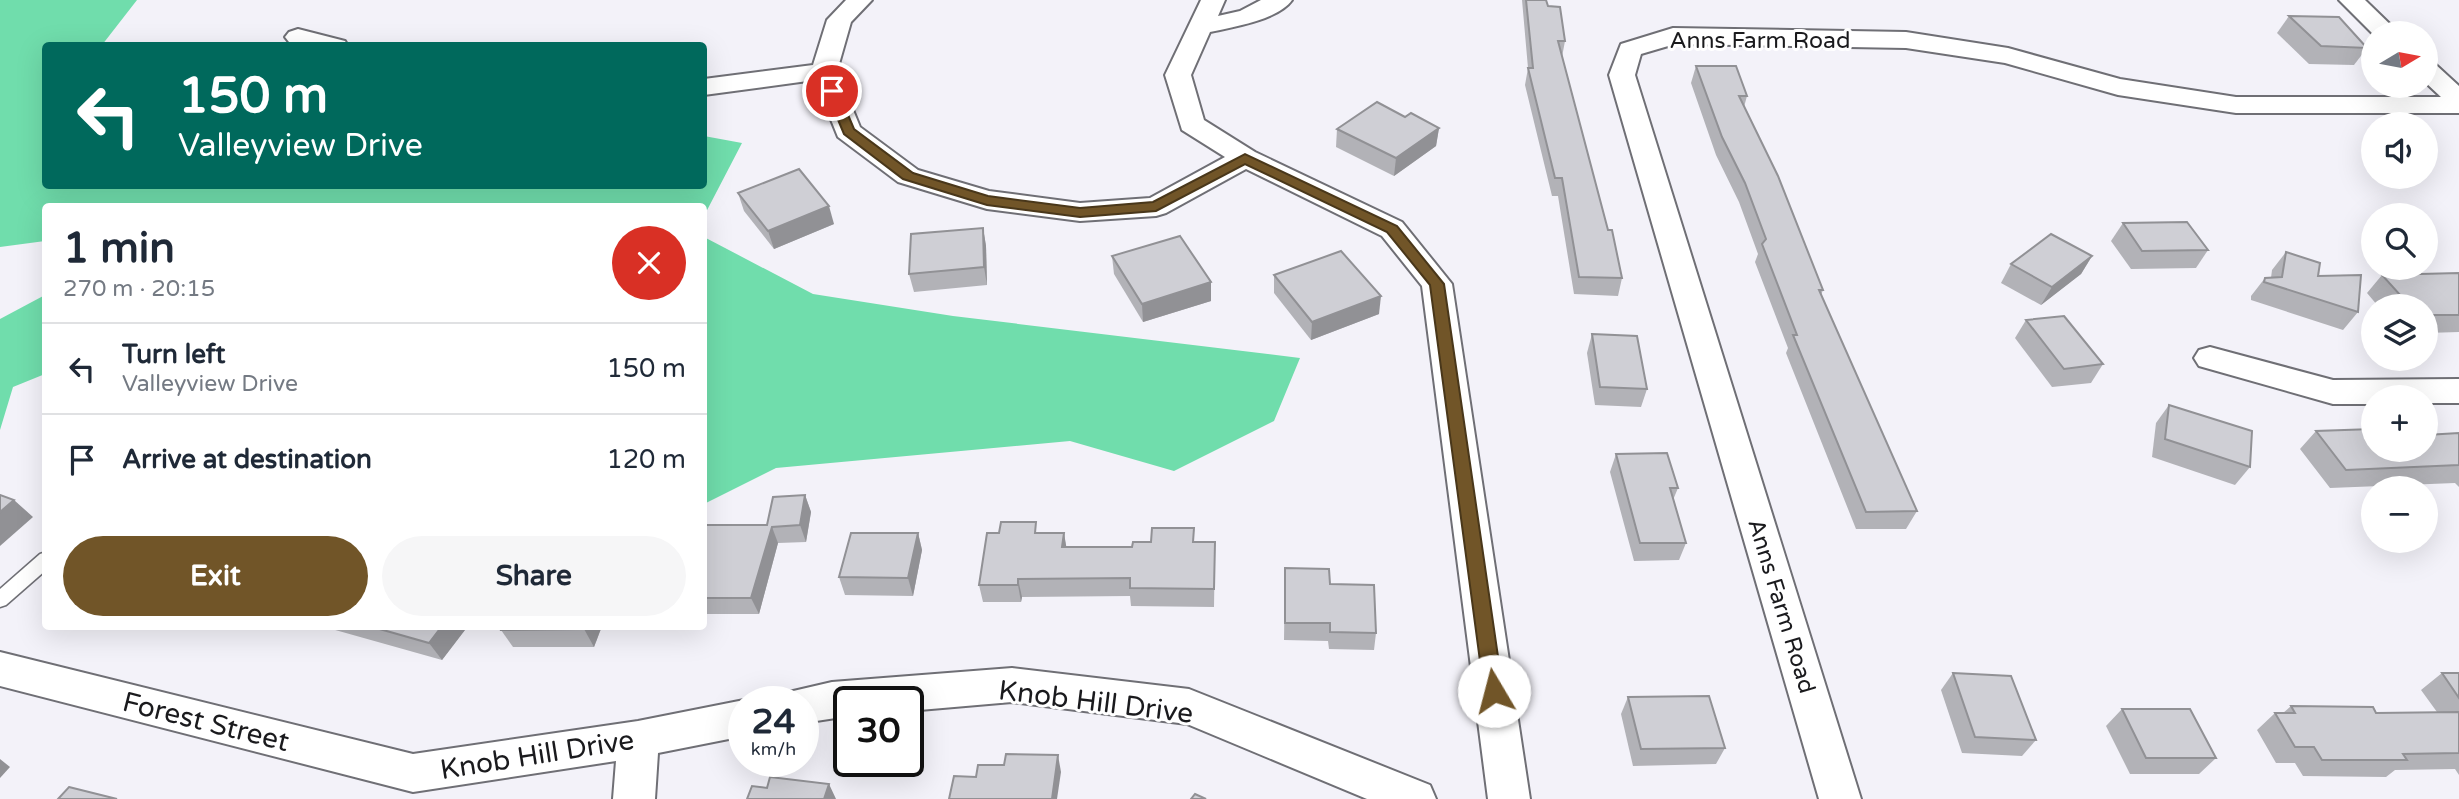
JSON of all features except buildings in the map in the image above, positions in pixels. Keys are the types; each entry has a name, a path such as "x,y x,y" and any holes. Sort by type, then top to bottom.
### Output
{"street":[{"path":"860,0 839,20 824,71 848,131 908,176 987,200 1080,212 1156,207 1245,158"},
{"path":"1213,0 1178,75 1192,124 1245,158 1392,229 1437,284 1509,799"},
{"path":"1201,27 1248,16 1280,0"},
{"path":"2351,0 2374,21"},
{"name":"Anns Farm Road","path":"1840,799 1622,75 1630,49 1674,36 1906,40 2008,56 2118,87 2236,105 2459,103"},
{"path":"298,37 319,42"},
{"path":"707,87 824,71"},
{"path":"2438,81 2459,103"},
{"path":"2210,358 2333,391 2459,391"},
{"name":"Forest Street","path":"0,668 413,773"},
{"name":"Knob Hill Drive","path":"819,702 1012,685 1189,707 1403,797"},
{"name":"Knob Hill Drive","path":"413,773 638,739 728,721"},
{"path":"634,799 638,739"}],"lane":[{"path":"0,600 42,563"}],"green space":[{"path":"0,0 137,0 104,42 42,42 42,189 707,189 707,137 742,143 707,210 707,203 42,203 42,241 0,247"},
{"path":"707,239 813,294 953,316 1300,358 1274,421 1174,471 1070,441 776,468 707,502"},
{"path":"42,297 42,375 13,387 0,430 0,319"}],"route":[{"path":"832,91 848,131 908,176 987,200 1080,212 1156,207 1245,158 1392,229 1437,284 1494,691"}]}
